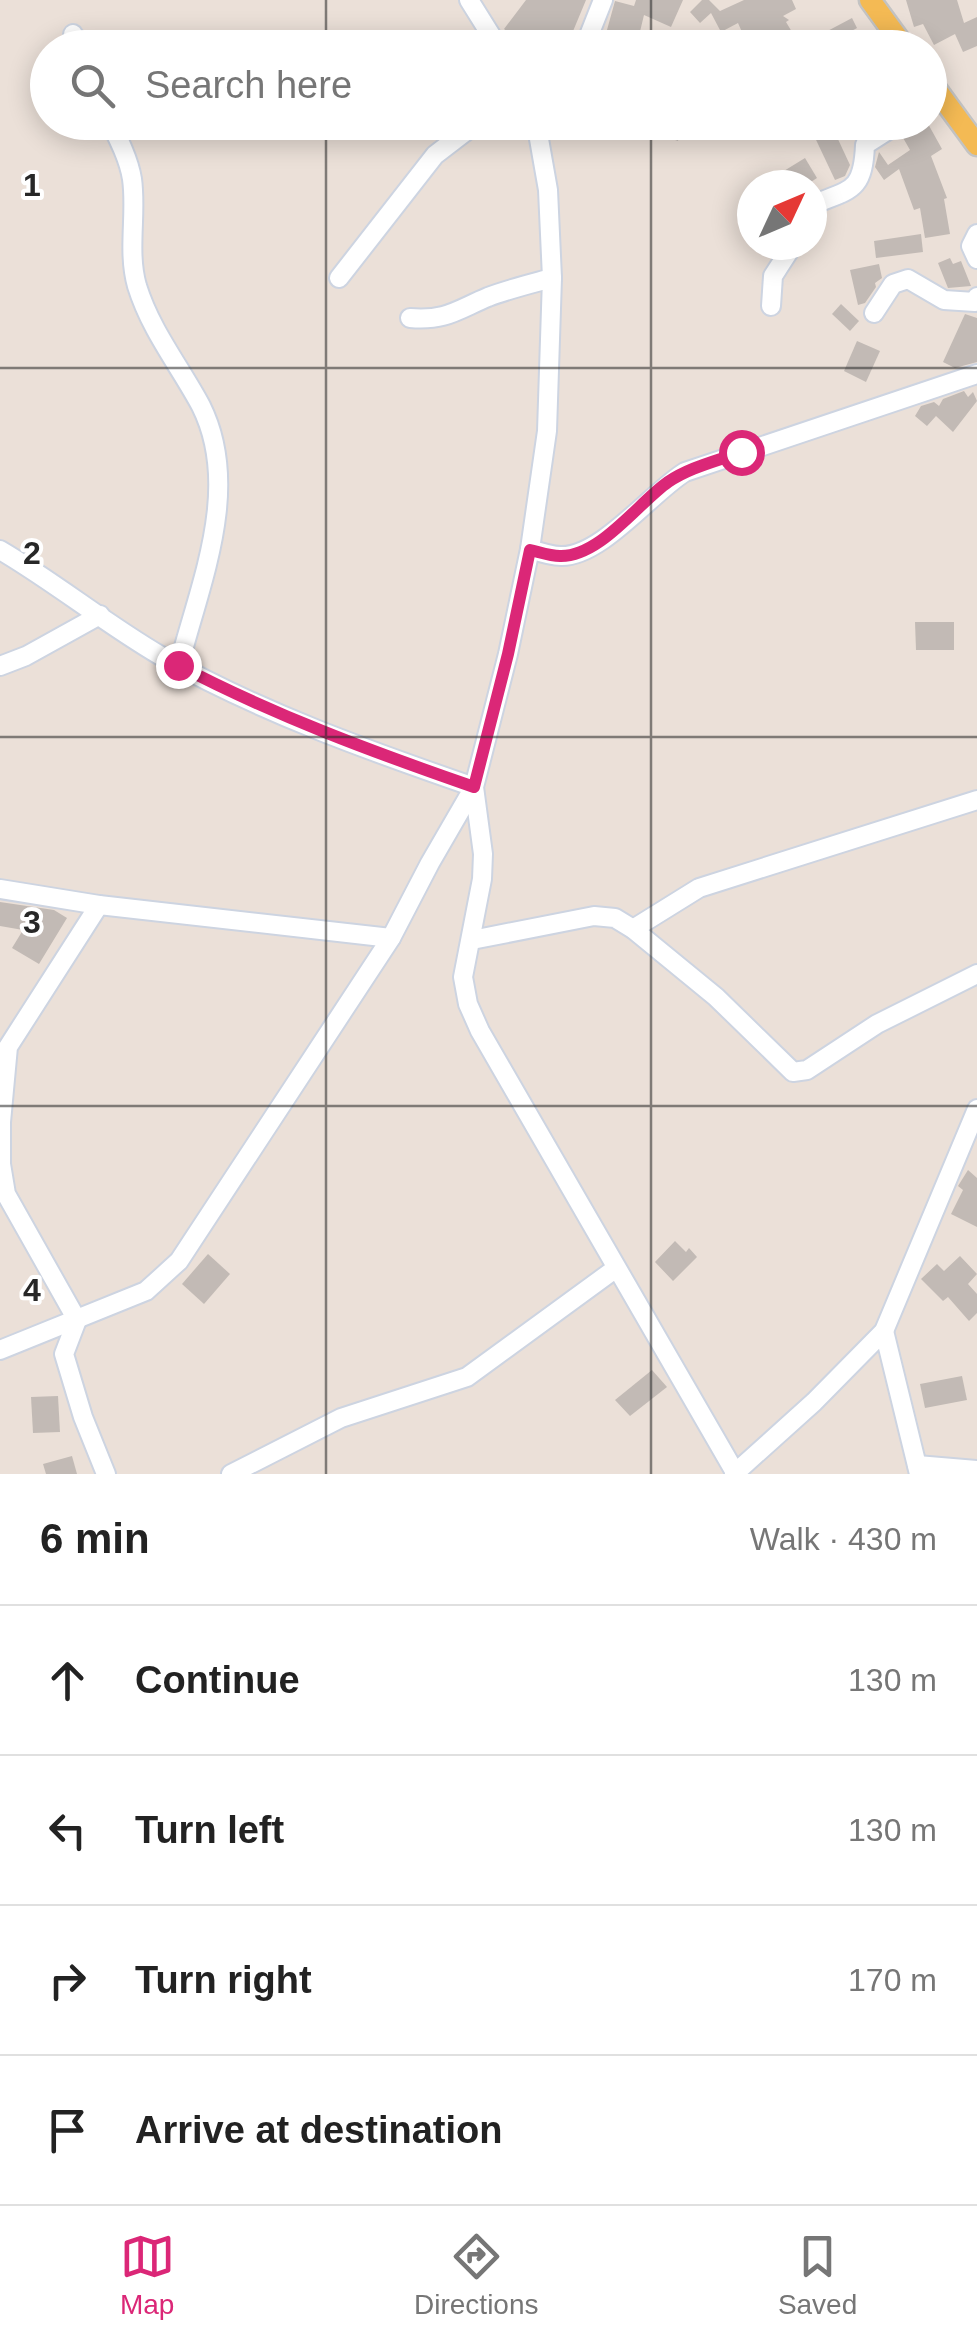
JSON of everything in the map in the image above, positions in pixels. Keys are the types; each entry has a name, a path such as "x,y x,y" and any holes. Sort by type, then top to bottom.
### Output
{"main road":[{"path":"870,0 892,30"},
{"path":"947,110 977,145"}],"street":[{"path":"470,0 488,30"},
{"path":"591,30 603,0"},
{"path":"117,140 132,180 131,231 136,281 151,325 201,408 216,446 220,496 178,665"},
{"path":"339,278 435,156 455,140"},
{"path":"0,1350 146,1291 178,1260 392,938 474,787 530,550 548,431 552,278 542,140"},
{"path":"827,200 848,193 864,175 866,145 874,140"},
{"path":"977,234 971,246 977,259"},
{"path":"772,306 773,276 783,260"},
{"path":"410,318 433,320 452,316 490,296 552,278"},
{"path":"874,313 893,284 908,279 944,300 975,302 977,297"},
{"path":"530,550 560,556 576,554 595,545 685,472 977,374"},
{"path":"0,550 178,665 232,693 347,742 474,787"},
{"path":"0,666 100,615"},
{"path":"474,787 482,854 472,940 463,977 468,1004 735,1474 884,1331 977,1109"},
{"path":"634,929 699,888 977,800"},
{"path":"0,889 100,905 392,938"},
{"path":"77,1320 6,1194 1,1122 4,1047 100,905"},
{"path":"472,940 594,916 615,918 634,929 716,997 793,1072 807,1070 877,1024 977,974"},
{"path":"230,1474 341,1418 467,1377 615,1268"},
{"path":"77,1320 64,1354 83,1418 106,1474"},
{"path":"884,1331 918,1469 977,1470"}],"building":[{"path":"526,0 586,0 574,30 504,29"},
{"path":"636,0 683,0 671,27 644,15 640,30 607,30 615,1 634,6"},
{"path":"702,0 709,0 720,11 744,0 792,0 796,9 783,16 789,20 786,22 791,30 741,30 738,23 720,30 711,13 700,23 690,12"},
{"path":"906,0 957,0 964,23 977,17 977,46 963,52 955,34 947,38 947,30 926,30 923,24 914,27"},
{"path":"852,18 857,28 853,30 829,30"},
{"path":"816,140 838,140 850,165 845,176 835,180"},
{"path":"904,140 937,140 942,149 931,156 947,198 944,199 950,234 925,238 920,208 914,210 899,169 884,180 875,167 879,152 888,165 910,150"},
{"path":"805,158 812,170 786,170"},
{"path":"921,234 923,252 876,258 874,241"},
{"path":"950,258 953,264 961,261 971,286 948,288 938,263"},
{"path":"879,264 882,278 865,303 858,305 850,270"},
{"path":"841,304 859,321 850,331 832,314"},
{"path":"965,314 977,318 977,362 955,368 943,362"},
{"path":"857,341 880,351 866,382 844,371"},
{"path":"964,391 968,397 973,392 977,401 953,432 936,416 927,426 915,416 921,406 934,402 939,406 943,399"},
{"path":"915,622 954,622 954,650 916,650"},
{"path":"0,902 54,910 67,918 39,964 12,948 23,930 0,926"},
{"path":"968,1170 977,1178 977,1227 951,1214 963,1190 958,1186"},
{"path":"675,1241 697,1257 673,1281 655,1262"},
{"path":"208,1254 230,1274 204,1304 182,1284"},
{"path":"960,1256 977,1274 968,1284 977,1294 977,1313 969,1321 948,1297 943,1301 921,1279 937,1264 944,1271"},
{"path":"652,1370 667,1387 630,1416 615,1400"},
{"path":"962,1376 967,1400 925,1408 920,1384"},
{"path":"58,1396 60,1432 33,1433 31,1397"},
{"path":"72,1456 77,1474 46,1474 43,1464"}],"route":[{"path":"178,665 232,693 347,742 474,787 530,550 560,556 576,554 595,545 685,472 741,452"}]}
